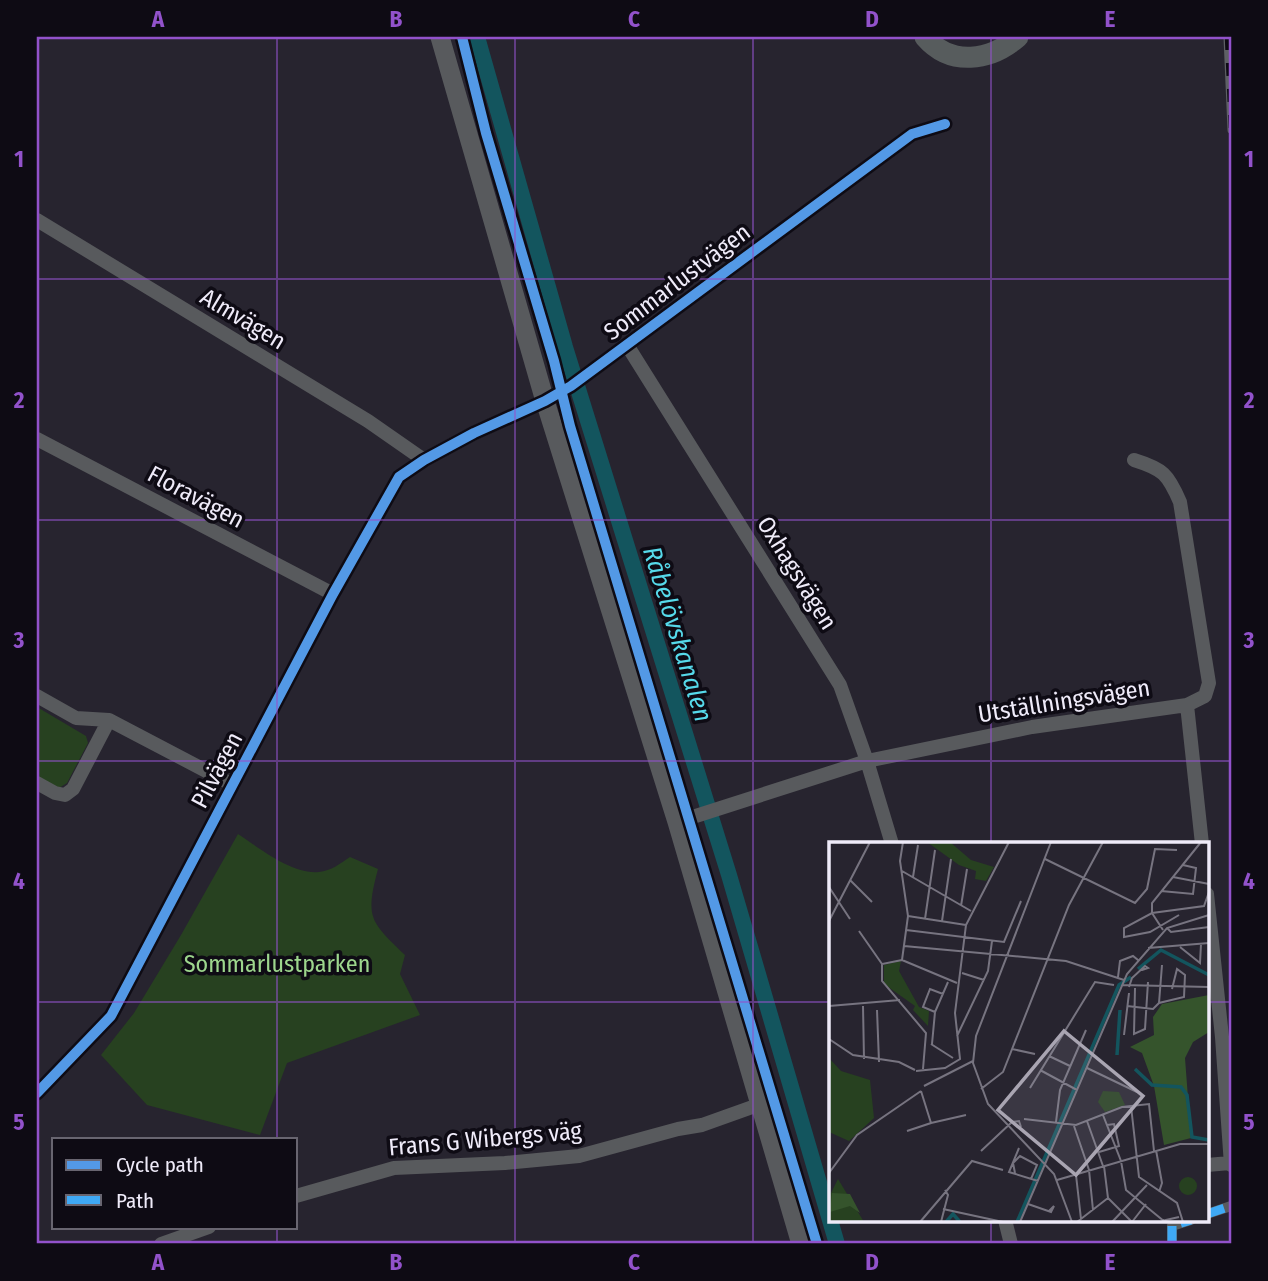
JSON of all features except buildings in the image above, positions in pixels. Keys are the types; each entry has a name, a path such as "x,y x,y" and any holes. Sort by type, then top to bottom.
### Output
{"main road":[{"path":"925,37 944,53 968,58 990,55 1018,37"}],"street":[{"path":"440,37 545,401 677,822 801,1244"},
{"name":"Sommarlustvägen","path":"424,460 570,386 912,134 945,124"},
{"name":"Almvägen","path":"37,220 369,421 424,460"},
{"name":"Oxhagsvägen","path":"627,345 840,685 867,761 890,842"},
{"name":"Floravägen","path":"37,439 333,594"},
{"name":"Pilvägen","path":"37,1093 111,1016 333,594 399,477 424,460"},
{"name":"Utställningsvägen","path":"677,822 867,761 1032,727 1187,705 1205,696 1209,683 1180,502 1171,482 1156,467 1133,460"},
{"path":"37,696 76,718 109,720 233,785"},
{"path":"1187,705 1202,842"},
{"path":"37,783 55,793 65,795 73,789 109,720"},
{"path":"1208,918 1222,1037 1231,1164 1208,1165"},
{"name":"Frans G Wibergs väg","path":"298,1195 394,1168 505,1163 579,1156 702,1125 758,1105"},
{"path":"1208,1214 1231,1206"},
{"path":"1006,1222 1011,1244"},
{"path":"1172,1244 1172,1226 1185,1222"},
{"path":"161,1244 206,1228"}],"green space":[{"path":"37,707 86,736 88,743 67,783 59,788 37,776"},
{"name":"Sommarlustparken","path":"238,834 287,865 309,872 323,871 350,857 378,869 372,898 374,918 384,934 405,955 400,974 420,1015 287,1063 260,1135 147,1105 101,1055 134,1013"}],"waterway":[{"name":"Råbelövskanalen","path":"477,37 565,347 729,875 829,1217"},
{"name":"Råbelövskanalen","path":"831,1222 837,1244"}],"railway":[{"path":"1227,37 1231,130"}],"marked path":[{"path":"1208,1214 1231,1206"},
{"path":"1172,1244 1172,1226 1185,1222"}],"cycle path":[{"path":"462,37 486,133 554,361 570,426 817,1244"},
{"path":"37,1093 111,1016 333,594 399,477 474,433 545,401 571,386 912,134 945,124"}]}
